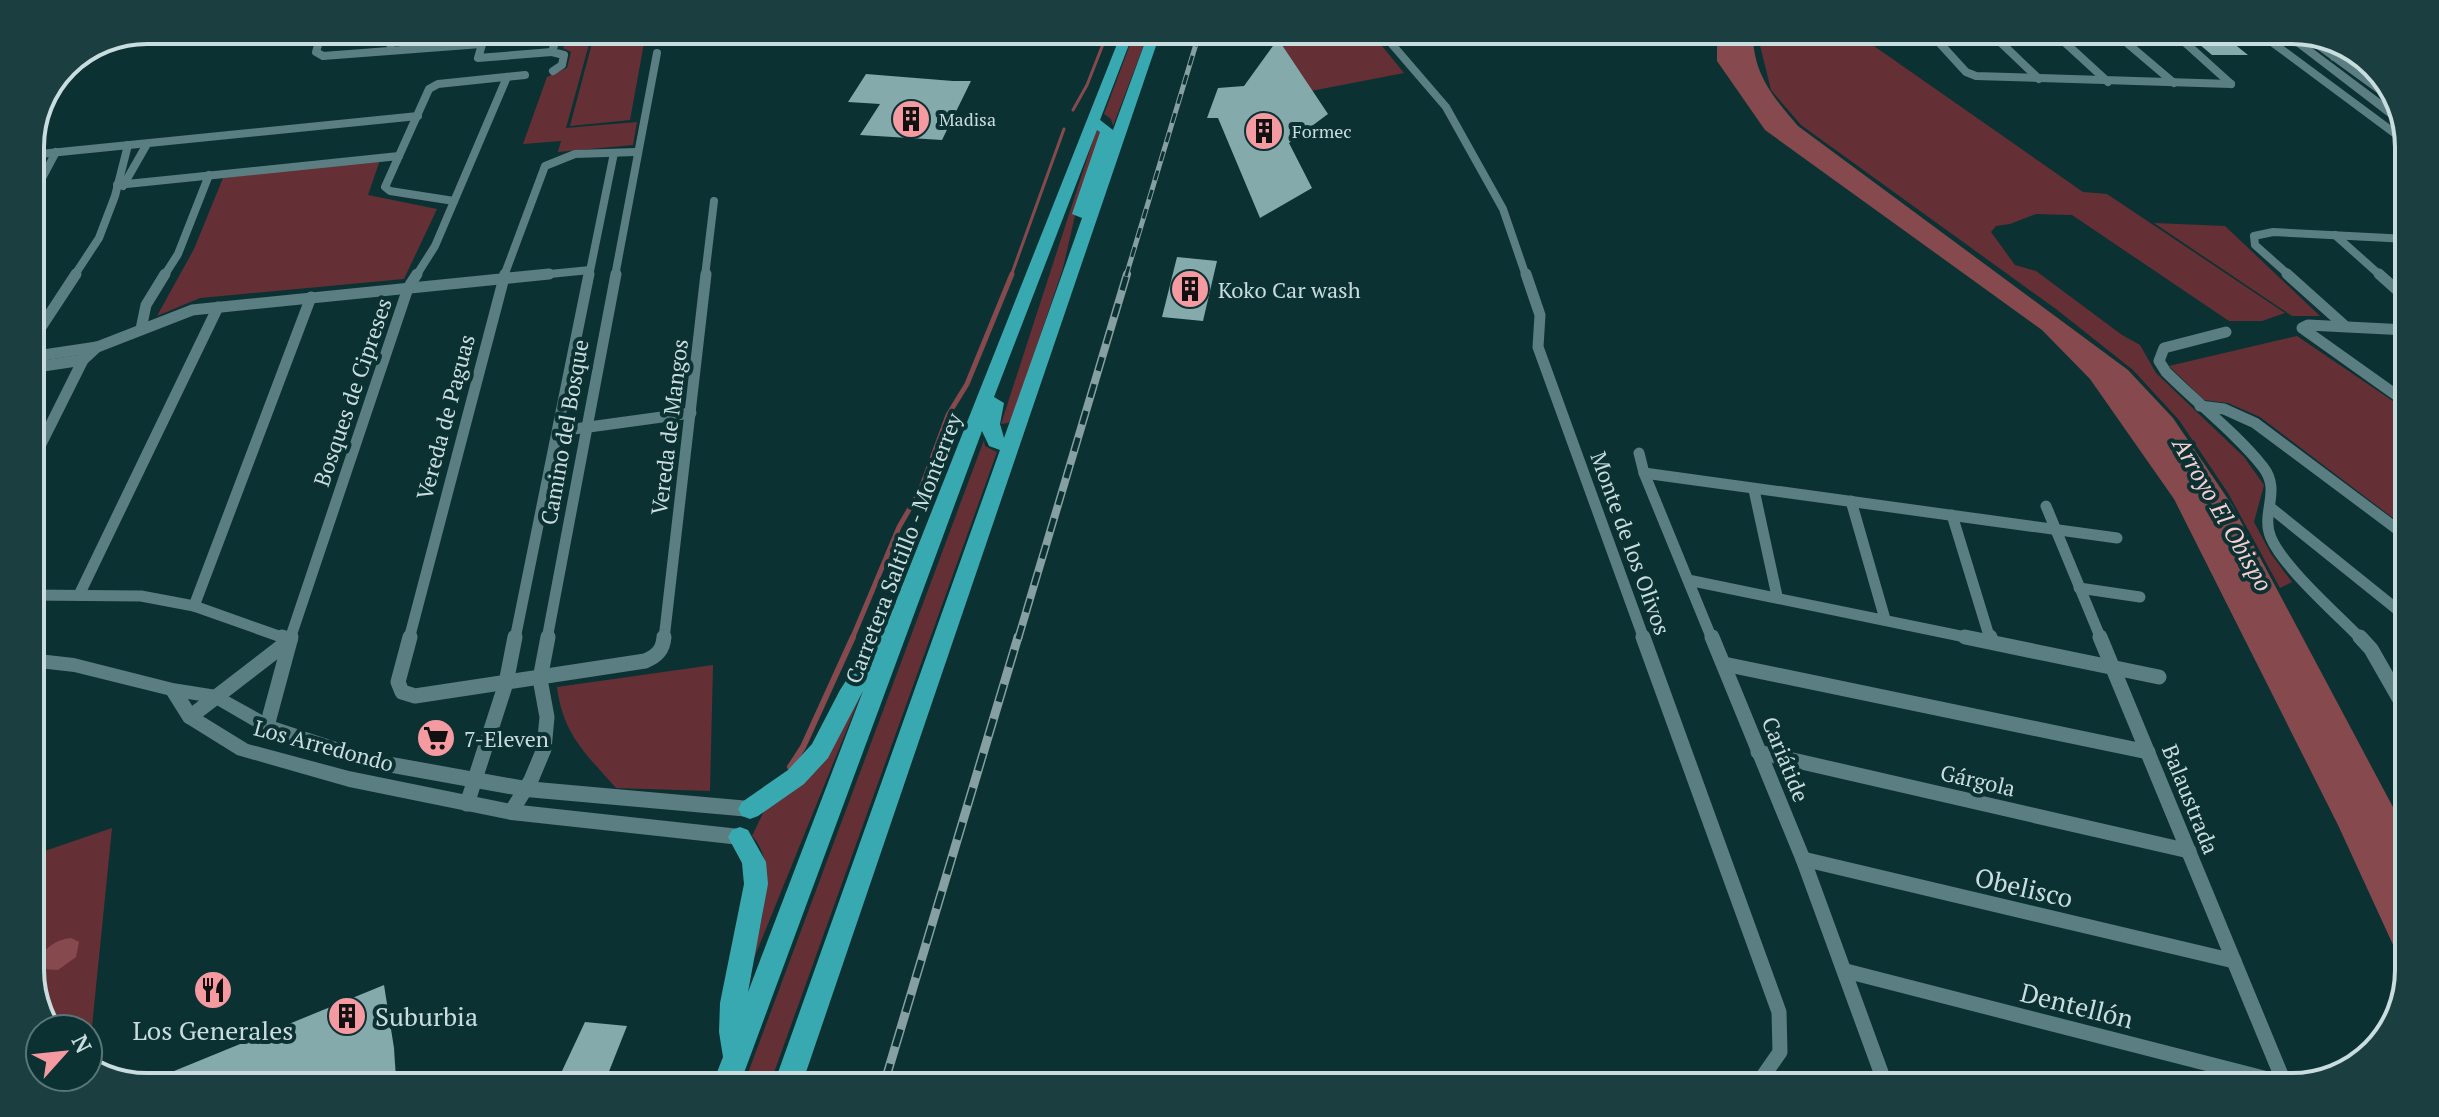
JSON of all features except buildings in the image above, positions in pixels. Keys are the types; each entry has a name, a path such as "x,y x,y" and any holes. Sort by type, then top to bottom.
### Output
{"main road":[{"name":"Carretera Saltillo - Monterrey","path":"732,1069 898,622 1123,44"},
{"path":"792,1073 1150,44"},
{"path":"2274,44 2394,134"},
{"path":"2301,45 2389,111"},
{"path":"1070,273 1082,201 1107,131 1093,121"},
{"path":"1009,446 1000,445 992,437 990,417 1019,337 1024,300"},
{"path":"750,809 782,789 820,751 876,649 898,622"},
{"path":"732,1069 733,1003 756,884 754,862 740,837"}],"street":[{"path":"319,44 317,54 481,44 477,56 482,58 552,52 564,55 562,65 553,71"},
{"path":"390,50 391,44"},
{"path":"552,52 554,44"},
{"name":"Monte de los Olivos","path":"1392,44 1446,107 1503,209 1517,244 1540,315 1538,347 1779,1012 1783,1037 1779,1058 1767,1073"},
{"path":"1941,44 1971,75 2231,84 2187,44"},
{"path":"2002,44 2039,79"},
{"path":"2067,44 2108,82"},
{"path":"2128,44 2174,83"},
{"path":"2323,50 2368,78"},
{"name":"Camino del Bosque","path":"511,812 542,760 548,736 547,710 540,679 636,152 657,53"},
{"path":"2334,57 2342,57"},
{"path":"454,201 390,191 385,187 432,86 525,75"},
{"name":"Bosques de Cipreses","path":"267,726 290,640 408,288 435,246 507,77"},
{"path":"44,153 418,116"},
{"path":"44,324 90,257 119,188 147,144"},
{"path":"119,188 128,145"},
{"path":"44,175 56,152"},
{"path":"614,153 636,152"},
{"name":"Camino del Bosque","path":"467,804 506,683 560,431 614,153"},
{"name":"Vereda de Paguas","path":"506,683 415,696 402,692 398,682 503,280 545,166 554,159 614,153"},
{"path":"119,188 209,175 399,156"},
{"path":"141,329 146,305 178,254 209,175"},
{"name":"Vereda de Mangos","path":"540,679 645,661 656,656 663,646 714,201"},
{"path":"2345,326 2255,245 2254,236 2264,232 2395,238"},
{"path":"2335,235 2395,288"},
{"path":"44,355 97,347 179,314 218,307 590,270"},
{"path":"194,606 311,297"},
{"path":"79,595 218,307"},
{"path":"2395,329 2345,326 2302,328 2395,394"},
{"path":"2226,332 2176,343 2160,353 2159,361 2166,372 2265,469 2274,492 2267,526 2271,538 2295,570 2371,649 2395,691"},
{"path":"44,438 83,360 97,347"},
{"path":"44,366 83,360"},
{"path":"2200,406 2224,409 2255,423 2395,528"},
{"path":"560,431 691,413"},
{"name":"Cariátide","path":"1639,453 1644,473 1803,859 1881,1073"},
{"path":"1644,473 2117,538"},
{"path":"1754,490 1777,596"},
{"path":"1851,501 1885,619"},
{"name":"Balaustrada","path":"2046,506 2282,1073"},
{"path":"2271,508 2395,608"},
{"path":"1952,515 1991,641"},
{"path":"1688,580 2159,677"},
{"path":"2079,588 2140,597"},
{"path":"44,595 141,596 194,606 290,640"},
{"path":"190,717 290,640"},
{"path":"44,662 110,673 173,690"},
{"path":"1724,664 2148,752"},
{"path":"506,683 540,679"},
{"name":"Los Arredondo","path":"173,690 217,697 267,726 370,761 526,789 750,809"},
{"name":"Los Arredondo","path":"173,690 190,717 243,750 349,779 511,812 740,837"},
{"name":"Gárgola","path":"1758,752 2189,851"},
{"name":"Obelisco","path":"1803,859 2234,961"},
{"name":"Dentellón","path":"1846,971 2238,1073"}],"shaded area":[{"path":"589,44 566,128 637,122 633,145 558,152 561,141 523,144 547,77 567,68 571,52 564,46"},
{"path":"592,44 644,44 630,120 570,126"},
{"path":"1130,44 1144,44 1113,126 1111,119 1104,114"},
{"path":"1281,44 1380,44 1404,73 1311,91"},
{"path":"1760,44 1871,44 2083,192 2107,194 2285,313 2262,321 2229,321 2072,215 2036,214 1996,226 1991,232 2015,265 2036,271 2140,345 2156,373 2244,457 2264,485 2254,522 2271,554 2292,582 2280,588 2228,493 2179,420 2133,370 2056,309 1801,125 1771,90"},
{"path":"1097,128 1101,130 1078,202 1063,268 1012,419 1001,424"},
{"path":"380,160 368,195 437,209 404,279 200,298 157,316 194,249 223,178"},
{"path":"2154,223 2225,226 2320,316 2292,316"},
{"path":"2297,336 2395,403 2395,519 2260,417 2228,403 2204,400 2169,366"},
{"path":"984,440 985,446 997,452 774,1073 748,1073"},
{"path":"713,665 710,791 616,788 577,742 564,718 557,687"},
{"path":"869,675 748,973 765,902 766,883 761,849 752,836 764,811"},
{"path":"112,828 93,1013 54,1013 44,977 44,851"}],"water":[{"name":"Arroyo El Obispo","path":"1717,44 1754,44 1761,74 1773,96 1798,126 2128,370 2173,418 2232,505 2395,811 2395,949 2338,825 2174,499 2090,379 2042,330 1765,130 1717,61"},
{"path":"66,939 79,942 76,957 58,970 44,969 44,952 56,942"}],"waterway":[{"path":"1073,110 1103,44"},
{"path":"1011,276 1064,129"},
{"path":"852,639 899,527 920,491 948,415 967,384 1012,274"},
{"path":"790,767 803,747 853,637"}],"railway":[{"path":"1126,276 1196,44"},
{"path":"1018,639 1127,274"},
{"path":"887,1073 1018,637"}],"place":[{"name":"Madisa","path":"911,119"},
{"name":"Formec","path":"1264,131"},
{"name":"Koko Car wash","path":"1190,289"},
{"name":"7-Eleven","path":"436,738"},
{"name":"Los Generales","path":"213,990"},
{"name":"Suburbia","path":"347,1016"}]}
